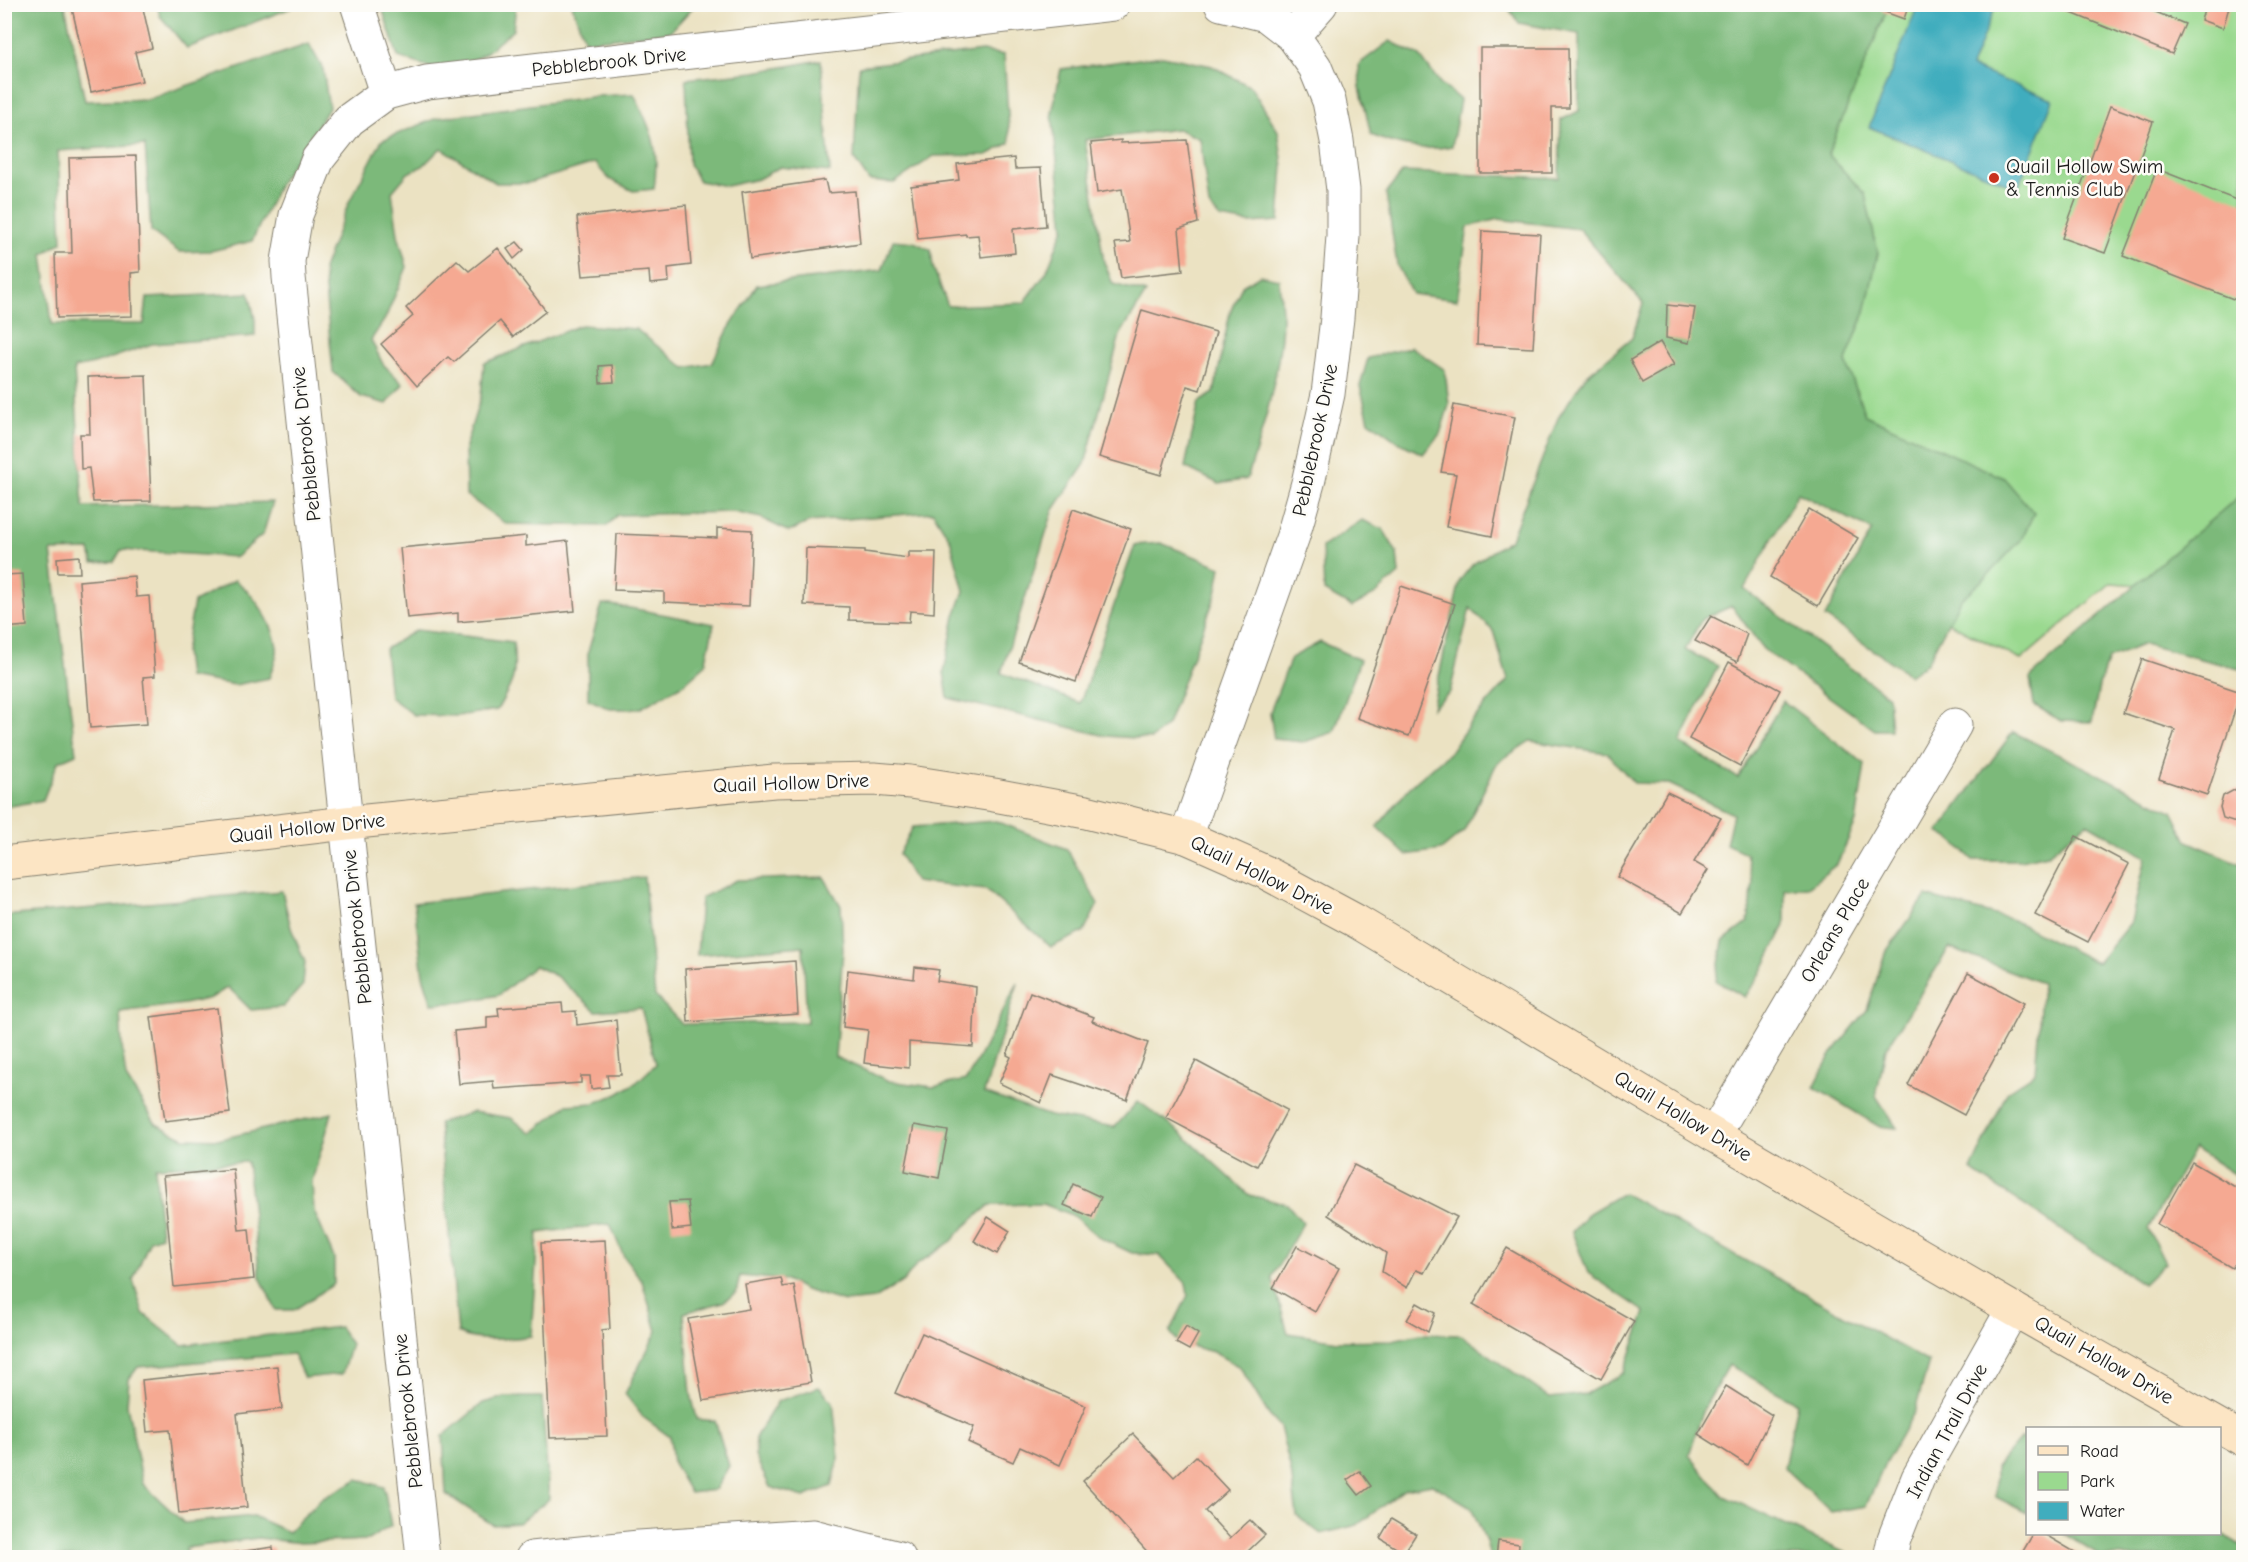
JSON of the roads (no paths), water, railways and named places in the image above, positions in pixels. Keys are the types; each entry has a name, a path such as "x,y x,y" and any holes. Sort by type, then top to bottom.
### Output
{"street":[{"path":"357,4 386,93"},
{"name":"Pebblebrook Drive","path":"423,1557 288,261 296,215 318,159 349,120 386,93 427,82 1113,4"},
{"name":"Pebblebrook Drive","path":"1186,837 1293,536 1328,394 1343,236 1343,190 1338,148 1329,100 1315,67 1293,36 1266,15 1221,4"},
{"path":"1293,36 1321,4"},
{"name":"Orleans Place","path":"1714,1134 1955,725"},
{"name":"Quail Hollow Drive","path":"4,863 346,823 734,783 874,779 994,795 1086,812 1186,837 1263,871 1356,921 2013,1309 2244,1440"},
{"name":"Indian Trail Drive","path":"1890,1557 1894,1539 1918,1478 2013,1309"},
{"path":"532,1557 650,1546 813,1536 898,1557"}],"water":[{"path":"1918,5 1996,5 1971,67 2053,100 2018,188 1869,127"}],"place":[{"name":"Quail Hollow Swim & Tennis Club","path":"1994,178"}]}
